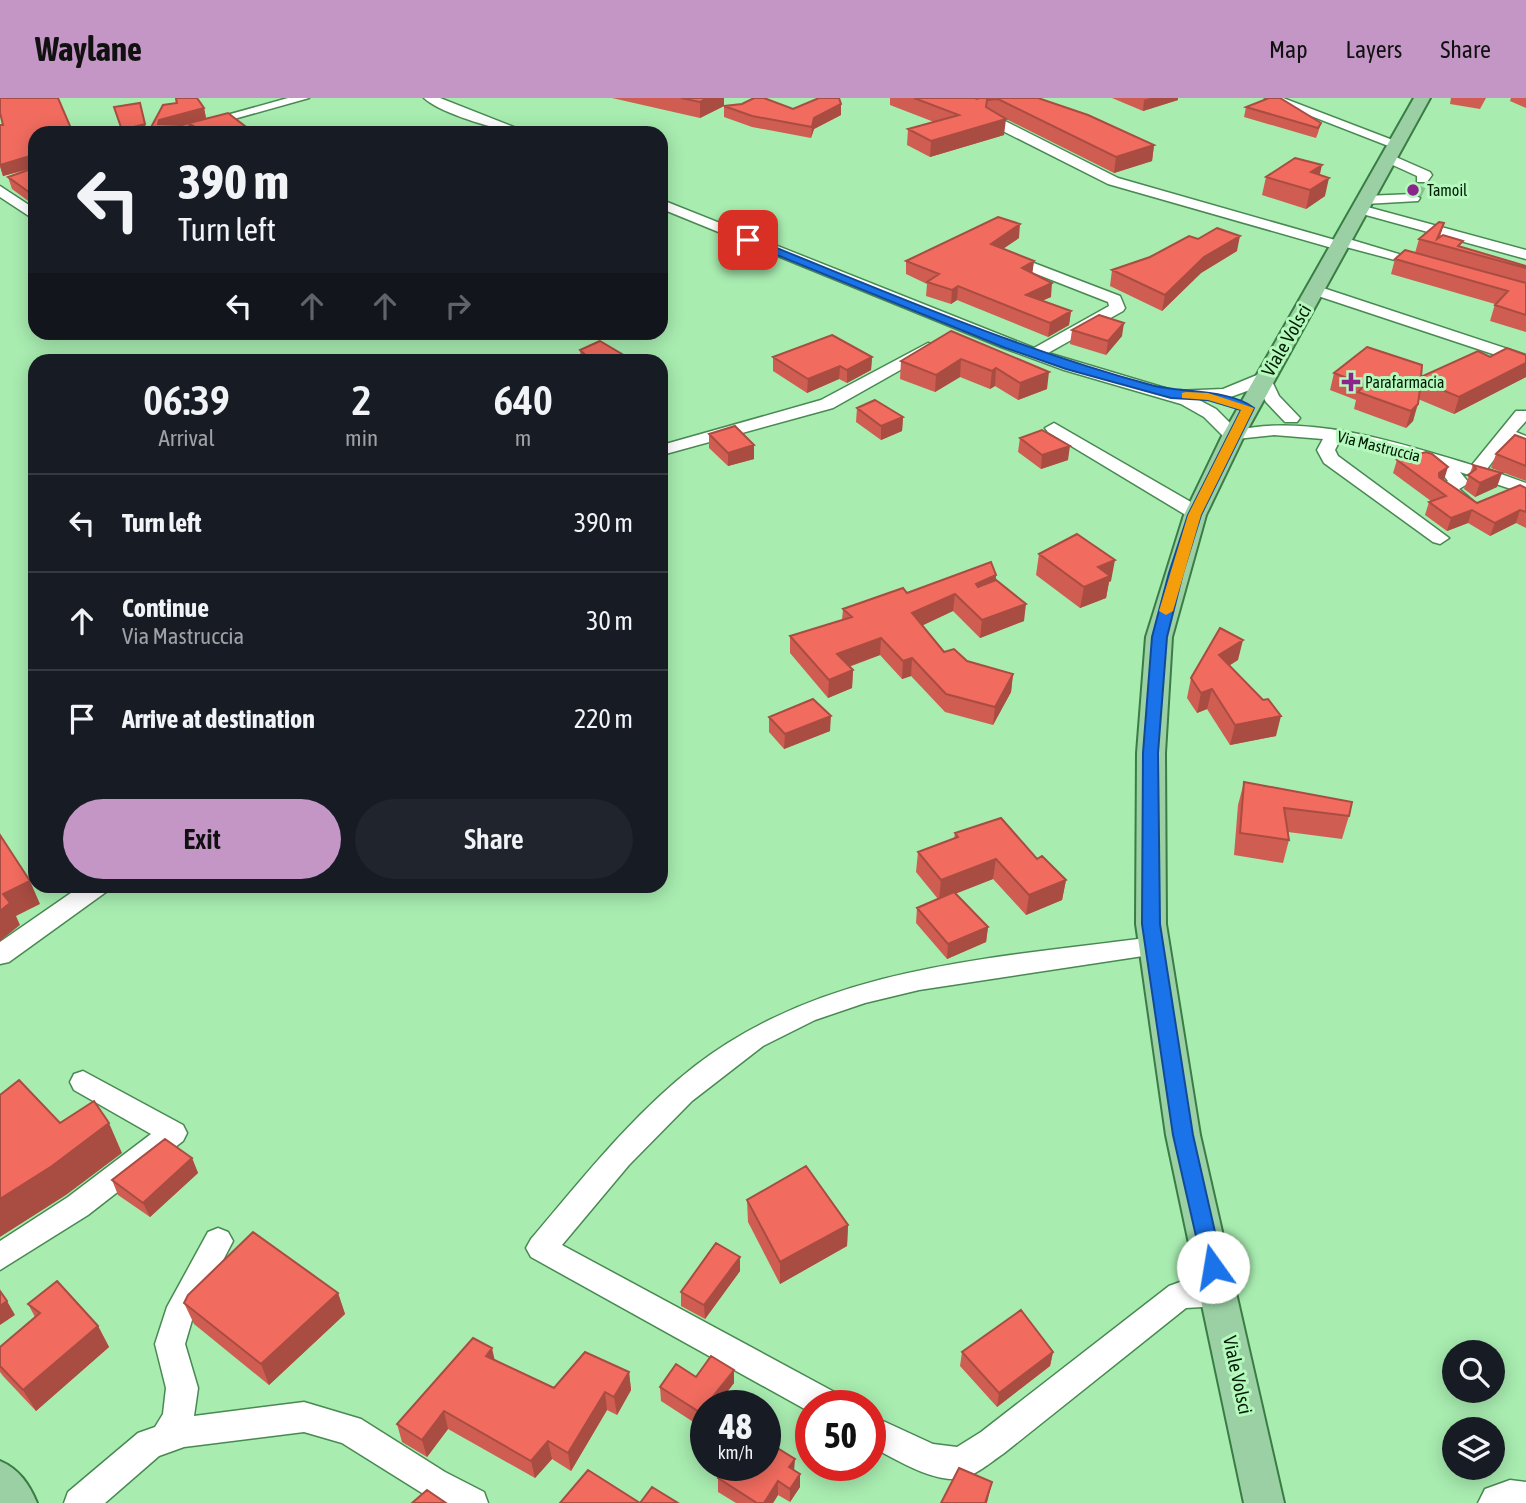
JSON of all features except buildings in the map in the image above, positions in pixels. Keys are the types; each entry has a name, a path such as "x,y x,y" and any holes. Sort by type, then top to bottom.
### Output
{"main road":[{"name":"Viale Volsci","path":"1264,1503 1183,1135 1151,924 1151,753 1159,637 1196,513 1242,418 1422,98"},
{"path":"0,1481 17,1503"}],"street":[{"path":"196,126 303,98"},
{"path":"430,98 451,108 489,117 508,126"},
{"path":"1271,98 1392,151 1425,175 1422,179"},
{"path":"992,120 1113,181 1439,268"},
{"path":"3,186 28,209"},
{"path":"1363,204 1526,255"},
{"path":"668,206 1035,354 1171,394 1201,400 1265,429 1299,425"},
{"path":"1008,258 1090,288 1115,299 1117,304 1117,308 1035,354"},
{"path":"668,448 827,404 947,339 971,330"},
{"path":"1201,400 1242,390 1264,379 1272,398 1299,425"},
{"path":"1201,400 1218,420 1242,418"},
{"path":"1477,470 1522,415 1526,416"},
{"name":"Via Mastruccia","path":"1242,418 1299,425 1477,470 1523,487"},
{"path":"1054,428 1196,513"},
{"path":"1334,435 1326,450 1330,459 1440,538"},
{"path":"1505,435 1526,442"},
{"path":"1446,462 1445,468 1460,483 1445,488 1474,508 1523,487"},
{"path":"0,955 88,893"},
{"path":"800,1390 541,1248 640,1131 707,1072 768,1033 841,1000 918,980 1154,946"},
{"path":"0,1257 78,1206 173,1133 83,1082"},
{"path":"165,1439 178,1418 183,1388 170,1344 178,1317 218,1241"},
{"path":"886,1438 931,1460 960,1463 992,1443 1181,1295 1219,1293"},
{"path":"80,1503 149,1444 184,1432 304,1417 350,1430 433,1483 472,1503"}],"lane":[{"path":"1363,204 1413,198"},
{"path":"1314,290 1526,360"},
{"path":"1494,1503 1498,1499 1521,1495 1526,1498"}],"tunnel":[{"path":"1413,198 1422,179"}],"slow traffic":[{"path":"1166,611 1195,515 1248,408 1208,397 1186,395"}],"place":[{"name":"Tamoil","path":"1413,190"},
{"name":"Parafarmacia","path":"1351,382"}],"route":[{"path":"748,240 1070,367 1171,394 1208,397 1248,408 1195,515 1176,573 1159,637 1151,753 1151,924 1183,1135 1213,1267"}]}
